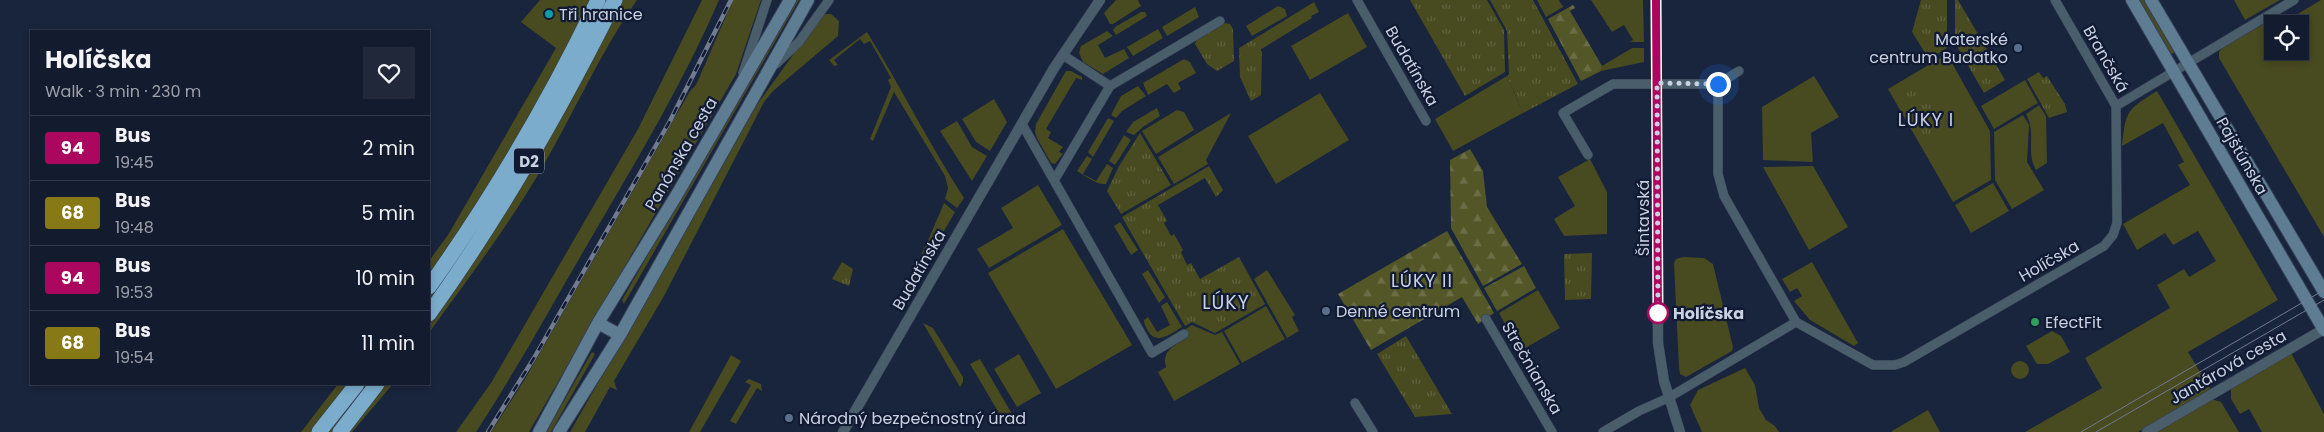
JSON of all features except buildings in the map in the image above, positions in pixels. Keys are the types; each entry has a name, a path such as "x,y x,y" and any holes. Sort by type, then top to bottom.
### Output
{"highway":[{"name":"D2","path":"430,285 491,193 536,116 598,0"},
{"name":"D2","path":"430,313 522,173 558,110 615,0"},
{"path":"319,432 357,385"},
{"path":"340,432 376,385"}],"main road":[{"name":"Panónska cesta","path":"539,432 598,323 676,196 790,0"},
{"name":"Panónska cesta","path":"559,432 620,335 808,0"},
{"name":"Pajštúnska","path":"2132,0 2324,329"},
{"name":"Pajštúnska","path":"2152,0 2324,292"},
{"path":"598,323 620,335"}],"street":[{"path":"736,92 767,0"},
{"name":"Panónska cesta","path":"765,74 799,42 829,0"},
{"name":"Budatínska","path":"843,432 1063,55 1100,0"},
{"name":"Budatínska","path":"1357,0 1426,121"},
{"name":"Šintavská","path":"1656,0 1651,83 1658,343 1668,398 1680,432"},
{"name":"Brančská","path":"2055,0 2116,106"},
{"path":"2116,106 2294,0"},
{"path":"1054,179 1110,86 1220,21"},
{"path":"1063,55 1110,86"},
{"path":"1588,155 1563,113 1613,84 1718,84 1739,71"},
{"path":"1603,432 1639,411 1668,398 1796,322 1724,196 1718,174 1718,84"},
{"name":"Holíčska","path":"1796,322 1873,364 1895,365 2104,246 2113,235 2117,224 2116,106"},
{"path":"1022,124 1152,353 1184,334"},
{"name":"Strečnianska","path":"1486,319 1552,432"},
{"name":"Jantárová cesta","path":"2147,432 2324,329"},
{"path":"1355,403 1373,432"}],"green space":[{"path":"540,0 637,0 611,41 555,145 517,209 430,332 430,260 448,235 556,48 521,22"},
{"path":"702,0 719,0 673,95 639,156 480,426 476,432 456,432 491,383 638,129"},
{"path":"733,0 761,0 736,74 529,432 491,432 525,379 690,91 696,85"},
{"path":"794,0 799,0 624,304 622,300"},
{"path":"1116,0 1138,0 1141,6 1113,24 1110,24 1104,13"},
{"path":"1410,0 1487,0 1504,30 1505,72 1465,96"},
{"path":"1490,0 1533,0 1578,84 1523,113 1507,76 1509,74 1507,31"},
{"path":"1537,0 1559,0 1563,7 1546,17"},
{"path":"1591,0 1643,0 1644,42 1630,42 1633,40 1624,25 1612,32"},
{"path":"1921,0 1947,0 1947,48 1929,59 1912,32"},
{"path":"1955,0 1958,0 2005,80 1984,93 1955,43"},
{"path":"2138,0 2145,0 2175,52 2170,55"},
{"path":"2234,0 2280,0 2245,20"},
{"path":"2324,0 2324,237 2219,58 2219,52 2223,47 2264,24 2264,60 2309,60 2309,15 2296,15"},
{"path":"1314,2 1319,12 1260,50 1254,39"},
{"path":"1573,5 1575,8 1570,11 1602,66 1601,71 1581,81 1548,19"},
{"path":"1278,6 1285,9 1287,16 1252,36 1246,26"},
{"path":"1195,7 1199,17 1167,36 1162,27"},
{"path":"1141,12 1145,12 1147,16 1116,35 1113,30 1115,27"},
{"path":"1348,13 1367,47 1310,80 1291,46"},
{"path":"831,14 839,21 838,36 773,91 764,102 664,296 614,381 617,390 610,387 585,432 570,432 756,106 821,16"},
{"path":"1225,23 1230,24 1233,29 1234,61 1217,71 1207,64 1195,44 1197,39"},
{"path":"1158,29 1163,38 1133,56 1127,47"},
{"path":"1107,31 1113,36 1098,45 1105,58 1124,49 1129,58 1103,74 1083,62 1079,53 1081,46"},
{"path":"867,32 964,198 957,208 945,199 948,188 945,176 894,92 873,141 870,139 891,87 888,80 891,78 870,41 864,44 860,39 834,60 838,65 834,66 829,60"},
{"path":"1254,39 1262,52 1261,95 1251,101 1240,77 1239,48"},
{"path":"1632,48 1644,48 1644,62 1601,71 1602,66"},
{"path":"1947,54 1990,131 1991,180 1953,202 1888,89"},
{"path":"1184,59 1190,62 1196,73 1178,83 1181,89 1174,93 1167,84 1148,95 1143,83"},
{"path":"1066,71 1071,71 1082,77 1082,80 1076,78 1046,129 1051,132 1048,138 1063,147 1059,152 1063,154 1055,164 1051,163 1035,132 1036,124"},
{"path":"2039,72 2043,78 2047,76 2065,104 2067,112 2049,118 2027,79"},
{"path":"1915,75 1950,135 1929,147 1894,87"},
{"path":"1507,76 1523,113 1453,151 1435,119"},
{"path":"1814,76 1839,117 1811,133 1813,162 1763,160 1762,107"},
{"path":"2025,80 2038,103 1994,129 1981,106"},
{"path":"1138,86 1146,96 1122,111 1116,118 1111,115 1121,96"},
{"path":"2157,91 2278,300 2188,352 2211,390 2138,432 2025,432 2102,388 2085,358 2170,308 2157,285 2184,269 2189,277 2216,261 2198,231 2173,245 2165,233 2137,250 2123,224 2190,185 2178,165 2184,162 2163,123 2122,146 2129,112"},
{"path":"1320,93 1349,140 1276,184 1248,136"},
{"path":"994,99 1007,122 990,151 976,142 962,119"},
{"path":"2039,105 2046,116 2047,163 2036,170 2031,156 2031,128 2026,114"},
{"path":"1157,108 1160,116 1134,135 1126,132 1133,122"},
{"path":"1177,110 1184,112 1194,130 1156,154 1142,131"},
{"path":"1231,113 1206,160 1208,164 1174,184 1158,157"},
{"path":"2023,115 2029,125 2027,162 2044,190 2012,209 1995,180 1994,132"},
{"path":"1108,118 1114,121 1093,157 1088,152"},
{"path":"957,121 972,147 987,156 972,181 940,131"},
{"path":"1140,133 1171,185 1121,214 1107,191 1119,166"},
{"path":"1124,135 1131,140 1115,165 1109,161"},
{"path":"1470,149 1483,171 1487,207 1522,264 1483,286 1451,228 1450,160"},
{"path":"1087,156 1092,159 1083,174 1096,181 1107,164 1113,168 1106,184 1095,182 1077,171"},
{"path":"1590,159 1607,192 1607,234 1564,236 1554,219 1575,206 1558,177"},
{"path":"1209,166 1223,190 1216,197 1205,178 1158,205 1167,221 1164,223 1171,236 1174,234 1183,250 1181,252 1187,265 1191,263 1200,279 1239,257 1265,304 1215,333 1192,322 1185,326 1122,217"},
{"path":"1813,166 1848,227 1809,250 1763,167"},
{"path":"1993,183 2009,211 1971,233 1955,205"},
{"path":"1038,185 1062,225 989,268 977,249 1013,228 1001,208"},
{"path":"944,203 955,212 909,291 907,291 906,285"},
{"path":"1120,222 1138,250 1131,255 1114,226"},
{"path":"1063,229 1132,345 1056,389 988,273"},
{"path":"1447,231 1494,313 1478,324 1462,297 1371,350 1338,294"},
{"path":"1592,253 1591,299 1565,300 1564,254"},
{"path":"1683,257 1704,258 1713,264 1733,347 1732,351 1686,377 1680,374 1679,368 1674,263 1676,259"},
{"path":"842,262 853,269 849,286 832,279"},
{"path":"1812,262 1858,343 1854,346 1810,320 1794,301 1802,296 1797,288 1790,292 1782,279"},
{"path":"1524,266 1536,288 1497,311 1484,288"},
{"path":"1148,270 1165,297 1159,303 1142,274"},
{"path":"1267,270 1295,315 1292,317 1299,331 1287,338 1254,279"},
{"path":"1538,290 1560,328 1520,351 1499,313"},
{"path":"1167,302 1182,327 1165,337 1156,338 1148,331 1144,320 1148,317 1157,332 1170,325 1161,306"},
{"path":"1266,306 1285,339 1242,363 1224,331"},
{"path":"923,323 933,328 963,377 960,387"},
{"path":"1192,325 1215,335 1222,332 1240,364 1174,401 1158,372 1166,367 1165,361 1168,352 1188,337 1184,330"},
{"path":"2052,331 2061,336 2070,352 2048,364 2037,364 2026,346"},
{"path":"1406,336 1452,414 1415,417 1377,354"},
{"path":"592,352 595,354 551,432 546,432"},
{"path":"2291,353 2324,414 2324,432 2262,432 2249,409 2240,414 2231,399 2231,390 2235,385"},
{"path":"1019,354 1041,393 1017,407 994,369"},
{"path":"731,355 741,361 700,432 689,432"},
{"path":"980,359 1015,419 1006,425 970,364"},
{"path":"2020,361 2026,364 2029,370 2026,376 2020,379 2014,376 2011,370 2014,364"},
{"path":"1745,368 1755,385 1759,408 1766,420 1775,426 1779,432 1702,432 1690,405 1698,390"},
{"path":"749,379 761,384 762,391 757,388 736,424 730,421 751,385 745,382"},
{"path":"337,385 392,385 352,432 301,432"},
{"path":"2211,399 2221,402 2239,432 2154,432"},
{"path":"1928,410 1940,432 1892,432 1892,431"}],"tram line":[{"path":"2081,432 2324,290"},
{"path":"2096,432 2324,300"}],"railway":[{"path":"488,432 534,358 670,121 731,0"}],"bus line":[{"name":"94","path":"1656,0 1658,313"}],"place":[{"name":"Tři hranice","path":"549,14"},
{"name":"Materské centrum Budatko","path":"2018,48"},
{"name":"Denné centrum","path":"1326,311"},
{"name":"Holíčska","path":"1658,313"},
{"name":"EfectFit","path":"2035,322"},
{"name":"Národný bezpečnostný úrad","path":"789,418"}],"district":[{"name":"LÚKY I","path":"1926,119"},
{"name":"LÚKY II","path":"1422,280"},
{"name":"LÚKY","path":"1226,302"}],"route":[{"path":"1658,313 1657,83 1718,84"}]}
